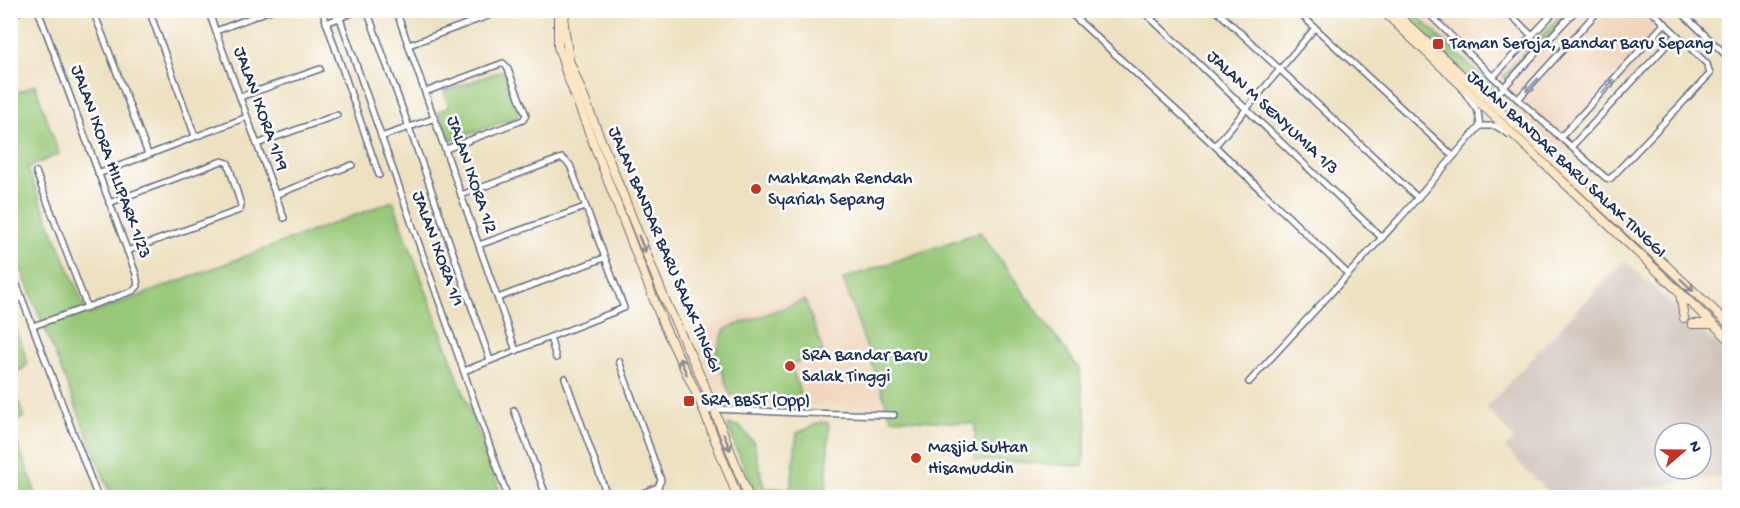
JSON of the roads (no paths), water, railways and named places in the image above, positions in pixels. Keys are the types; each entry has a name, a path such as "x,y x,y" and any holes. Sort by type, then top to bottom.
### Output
{"main road":[{"name":"JALAN BANDAR BARU SALAK TINGGI","path":"558,10 558,46 567,75 664,326 704,413 738,498"},
{"name":"JALAN BANDAR BARU SALAK TINGGI","path":"565,10 564,26 569,60 664,300 714,409 749,498"},
{"name":"JALAN BANDAR BARU SALAK TINGGI","path":"1382,10 1459,83 1488,105 1523,144 1730,340"},
{"name":"JALAN BANDAR BARU SALAK TINGGI","path":"1392,10 1488,105 1730,325"},
{"path":"1680,293 1684,318"},
{"path":"1692,324 1713,324"}],"street":[{"path":"10,15 22,10"},
{"name":"JALAN IXORA HILLPARK 1/23","path":"33,326 136,289 138,280 38,10"},
{"path":"93,10 148,154"},
{"path":"149,10 195,136"},
{"name":"JALAN IXORA 1/19","path":"208,10 284,218"},
{"path":"216,31 271,10"},
{"path":"322,10 380,175"},
{"name":"JALAN IXORA 1/1","path":"337,10 508,498"},
{"path":"326,23 360,10"},
{"path":"367,10 490,360"},
{"name":"JALAN IXORA 1/2","path":"396,10 516,351"},
{"path":"409,45 504,10"},
{"path":"1067,10 1215,146 1348,274"},
{"name":"JALAN M SENYUMIA 1/3","path":"1142,10 1382,237"},
{"path":"1216,10 1418,198"},
{"path":"1296,10 1453,156"},
{"path":"1425,10 1493,77 1606,178 1613,178 1710,74 1707,64 1652,12"},
{"path":"1506,10 1532,36"},
{"path":"1493,77 1556,10"},
{"path":"1488,105 1576,10"},
{"path":"1518,99 1599,10"},
{"path":"1652,12 1662,10"},
{"path":"1679,10 1730,59"},
{"path":"1561,137 1665,23"},
{"path":"1215,146 1315,28"},
{"path":"1572,146 1676,34"},
{"path":"425,92 503,63 507,67 526,115 523,120 446,149"},
{"path":"240,97 320,69"},
{"path":"1459,83 1478,112 1480,126"},
{"path":"257,144 337,115"},
{"path":"98,174 247,117"},
{"path":"381,137 435,118"},
{"path":"1249,382 1418,198 1480,126 1496,126 1523,144"},
{"path":"461,195 562,158 566,160 570,165 624,308 464,370"},
{"path":"109,203 222,161 228,163 241,205 240,210 127,251"},
{"path":"275,195 352,165"},
{"path":"36,172 87,307"},
{"path":"480,245 585,207"},
{"path":"498,298 604,258"},
{"path":"10,267 98,498"},
{"path":"550,337 556,358"},
{"path":"619,361 661,480 658,487 630,498"},
{"path":"565,378 608,498"},
{"path":"704,413 714,409 894,415"},
{"path":"514,410 547,498"}],"place":[{"name":"Taman Seroja, Bandar Baru Sepang","path":"1438,44"},
{"name":"Mahkamah Rendah Syariah Sepang","path":"756,189"},
{"name":"SRA Bandar Baru Salak Tinggi","path":"790,366"},
{"name":"SRA BBST (Opp)","path":"689,401"},
{"name":"Masjid Sultan Hisamuddin","path":"916,458"}]}
